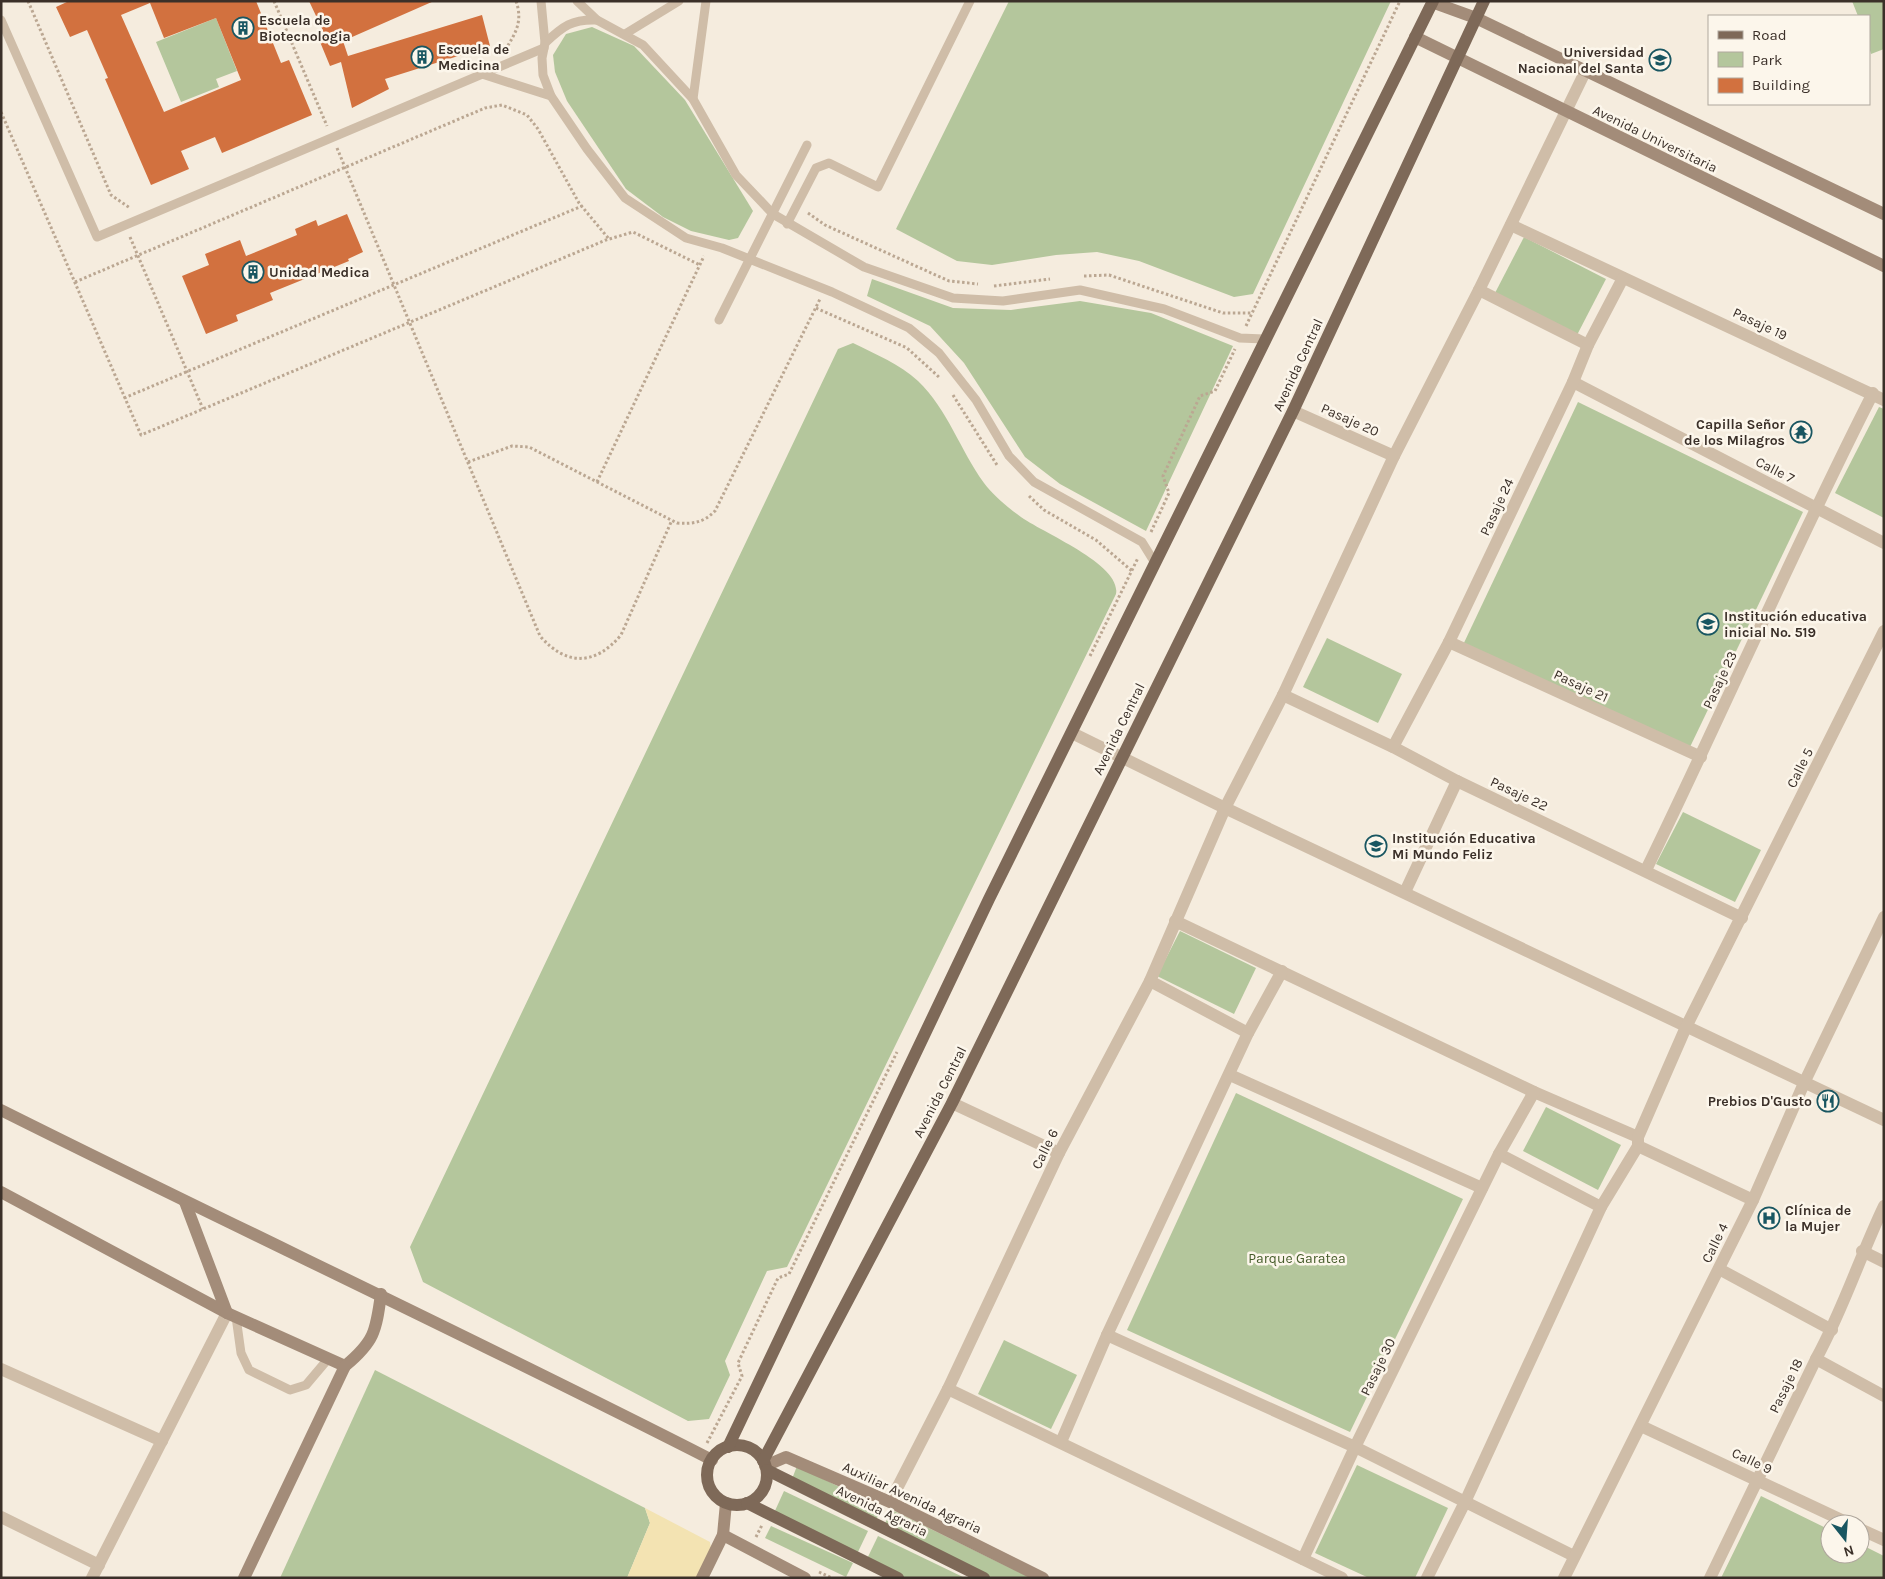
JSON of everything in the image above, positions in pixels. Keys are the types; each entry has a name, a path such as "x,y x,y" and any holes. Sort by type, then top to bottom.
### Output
{"main road":[{"path":"728,1446 989,899 1264,339 1433,1 1476,18 1884,214"},
{"name":"Avenida Central","path":"765,1466 952,1102 1293,411 1484,1"},
{"name":"Avenida Universitaria","path":"1415,37 1566,113 1884,266"},
{"path":"1,1110 186,1202 381,1294 706,1457 728,1446 748,1447 765,1466 766,1481 763,1490 746,1503"},
{"path":"1,1192 232,1315 344,1366"},
{"path":"186,1202 232,1315"},
{"path":"244,1578 344,1366 365,1349 377,1324 381,1294"},
{"path":"706,1457 711,1489 726,1503 746,1503 898,1578"},
{"name":"Auxiliar Avenida Agraria","path":"765,1466 786,1457 890,1502 1043,1578"},
{"name":"Avenida Agraria","path":"765,1466 984,1578"},
{"path":"702,1578 722,1534 726,1503"},
{"path":"722,1534 805,1578"}],"street":[{"name":"Calle 6","path":"890,1502 948,1389 1059,1153 1150,981 1224,808 1283,695 1394,456 1480,290 1586,70"},
{"name":"Pasaje 19","path":"1511,226 1878,397"},
{"name":"Pasaje 24","path":"1393,747 1450,642 1573,382 1588,345 1623,278"},
{"path":"1480,290 1588,345"},
{"name":"Calle 7","path":"1573,382 1884,543"},
{"name":"Pasaje 23","path":"1646,870 1701,757 1815,507 1878,397"},
{"name":"Pasaje 20","path":"1293,411 1394,456"},
{"name":"Calle 5","path":"1427,1578 1465,1502 1601,1207 1638,1142 1686,1027 1884,631"},
{"name":"Pasaje 21","path":"1450,642 1701,757"},
{"name":"Pasaje 22","path":"1283,695 1742,918"},
{"path":"1072,733 1123,756 1224,808 1884,1120"},
{"path":"1405,892 1457,781"},
{"name":"Calle 4","path":"1564,1578 1753,1200 1805,1081 1884,917"},
{"path":"1175,921 1638,1142 1753,1200"},
{"path":"1061,1442 1107,1335 1248,1033 1282,971"},
{"path":"1150,981 1248,1033"},
{"path":"1230,1075 1482,1188"},
{"name":"Pasaje 30","path":"1303,1559 1355,1447 1482,1188 1534,1092"},
{"path":"952,1102 1059,1153"},
{"path":"1499,1154 1601,1207"},
{"name":"Pasaje 18","path":"1710,1578 1816,1358 1832,1330 1862,1251 1884,1206"},
{"path":"1862,1251 1884,1262"},
{"path":"1719,1269 1832,1330"},
{"path":"92,1578 162,1441 232,1315"},
{"path":"1107,1335 1355,1447 1574,1556"},
{"path":"1816,1358 1884,1396"},
{"path":"1,1369 162,1441"},
{"path":"948,1389 1342,1578"},
{"name":"Calle 9","path":"1641,1426 1829,1514"},
{"path":"1,1517 99,1565"},
{"path":"1870,1534 1884,1540"}],"lane":[{"path":"541,1 544,75 551,96 587,149 625,198 686,238 751,259 909,328 939,353 976,400 1009,456 1034,482 1144,545 1155,563"},
{"path":"577,1 597,20 625,34 643,46 693,99 736,175 773,214 787,224 864,267 953,298 1003,301 1080,290 1164,309 1240,338 1264,339"},
{"path":"625,34 679,1"},
{"path":"693,99 706,1"},
{"path":"787,224 816,168 829,163 878,188 970,1"},
{"path":"1,20 97,237 544,46 563,26 583,19 597,20"},
{"path":"482,74 551,96"},
{"path":"719,320 807,145"},
{"path":"232,1315 241,1353 249,1370 290,1390 306,1385 328,1359"}],"path":[{"path":"28,1 111,196 131,209 137,208"},
{"path":"274,1 540,636 550,648 564,657 596,656 611,647 621,635 672,520"},
{"path":"1088,660 1169,493 1163,476 1200,396 1215,391 1400,1"},
{"path":"75,282 485,108 502,105 527,115 538,129 582,206 610,239"},
{"path":"1,112 141,436 610,239 632,232 700,265"},
{"path":"124,398 582,206"},
{"path":"797,206 826,225 950,281 983,285"},
{"path":"125,225 203,410"},
{"path":"597,482 709,244"},
{"path":"1083,276 1109,275 1223,313 1252,313"},
{"path":"991,286 1056,278"},
{"path":"468,462 512,446 529,447 672,520 690,524 705,521 714,512 824,290"},
{"path":"816,308 907,348 946,384"},
{"path":"951,392 1001,469"},
{"path":"1026,493 1044,510 1096,540 1132,571"},
{"path":"706,1457 742,1376 738,1363 778,1278 789,1274 898,1051"}],"green space":[{"path":"1009,1 1391,1 1253,294 1234,297 1139,261 1097,252 1056,255 992,265 957,261 896,229"},
{"path":"1852,1 1884,1 1884,49 1871,54 1870,15 1858,15"},
{"path":"216,18 237,71 216,79 219,87 181,102 156,42"},
{"path":"592,27 634,46 685,100 753,211 738,238 729,240 691,231 663,217 626,189 567,101 555,72 553,55 566,34"},
{"path":"1524,237 1606,279 1577,335 1495,293"},
{"path":"872,279 953,308 1011,310 1080,301 1151,313 1233,346 1146,531 1060,484 1025,457 964,363 930,326 867,296"},
{"path":"853,343 895,364 918,381 938,405 984,483 999,500 1027,521 1093,560 1106,571 1114,582 1116,594 787,1267 767,1271 725,1361 730,1375 709,1419 688,1421 423,1282 410,1247 838,349"},
{"path":"1578,402 1803,512 1690,747 1462,647"},
{"path":"1879,407 1884,409 1884,518 1835,493"},
{"path":"1327,638 1402,674 1378,723 1303,687"},
{"path":"1683,812 1761,850 1735,902 1656,864"},
{"path":"1180,931 1256,968 1234,1014 1157,976"},
{"name":"Parque Garatea","path":"1236,1093 1463,1199 1350,1432 1127,1330"},
{"path":"1546,1107 1621,1145 1598,1190 1523,1151"},
{"path":"1004,1340 1077,1375 1051,1429 978,1394"},
{"path":"375,1370 645,1508 650,1523 627,1578 280,1578"},
{"path":"1357,1465 1448,1508 1415,1578 1369,1578 1315,1553"},
{"path":"797,1466 882,1508 875,1522 792,1479"},
{"path":"784,1491 868,1531 857,1554 774,1513"},
{"path":"1761,1496 1820,1525 1820,1564 1870,1564 1870,1549 1884,1556 1884,1578 1721,1578"},
{"path":"892,1510 1031,1578 987,1578 883,1527"},
{"path":"771,1526 853,1563 846,1577 765,1538"},
{"path":"878,1536 965,1578 901,1578 866,1561"}],"sand":[{"path":"645,1508 710,1542 711,1549 697,1578 627,1578 650,1523"}],"building":[{"path":"69,1 256,1 281,63 289,60 312,115 222,153 215,137 181,151 189,169 151,185 105,79 108,78 87,30 70,37 56,7","holes":["150,3 164,38 216,18 241,80 164,112 121,15"]},
{"name":"Escuela de Medicina","path":"309,1 434,1 343,41 348,56 482,15 490,46 385,79 389,89 352,108 341,62 330,66 318,37 325,35"},
{"name":"Unidad Medica","path":"347,214 363,252 348,259 349,261 270,293 273,300 236,315 238,321 206,334 182,276 209,265 205,254 240,240 246,256 297,235 295,229 316,220 318,226"}],"place":[{"name":"Escuela de Biotecnologia","path":"243,28"},
{"name":"Escuela de Medicina","path":"422,57"},
{"name":"Universidad Nacional del Santa","path":"1660,60"},
{"name":"Unidad Medica","path":"253,272"},
{"name":"Capilla Señor de los Milagros","path":"1801,432"},
{"name":"Institución educativa inicial No. 519","path":"1708,624"},
{"name":"Institución Educativa Mi Mundo Feliz","path":"1376,846"},
{"name":"Prebios D'Gusto","path":"1828,1101"},
{"name":"Clínica de la Mujer","path":"1769,1218"}]}
